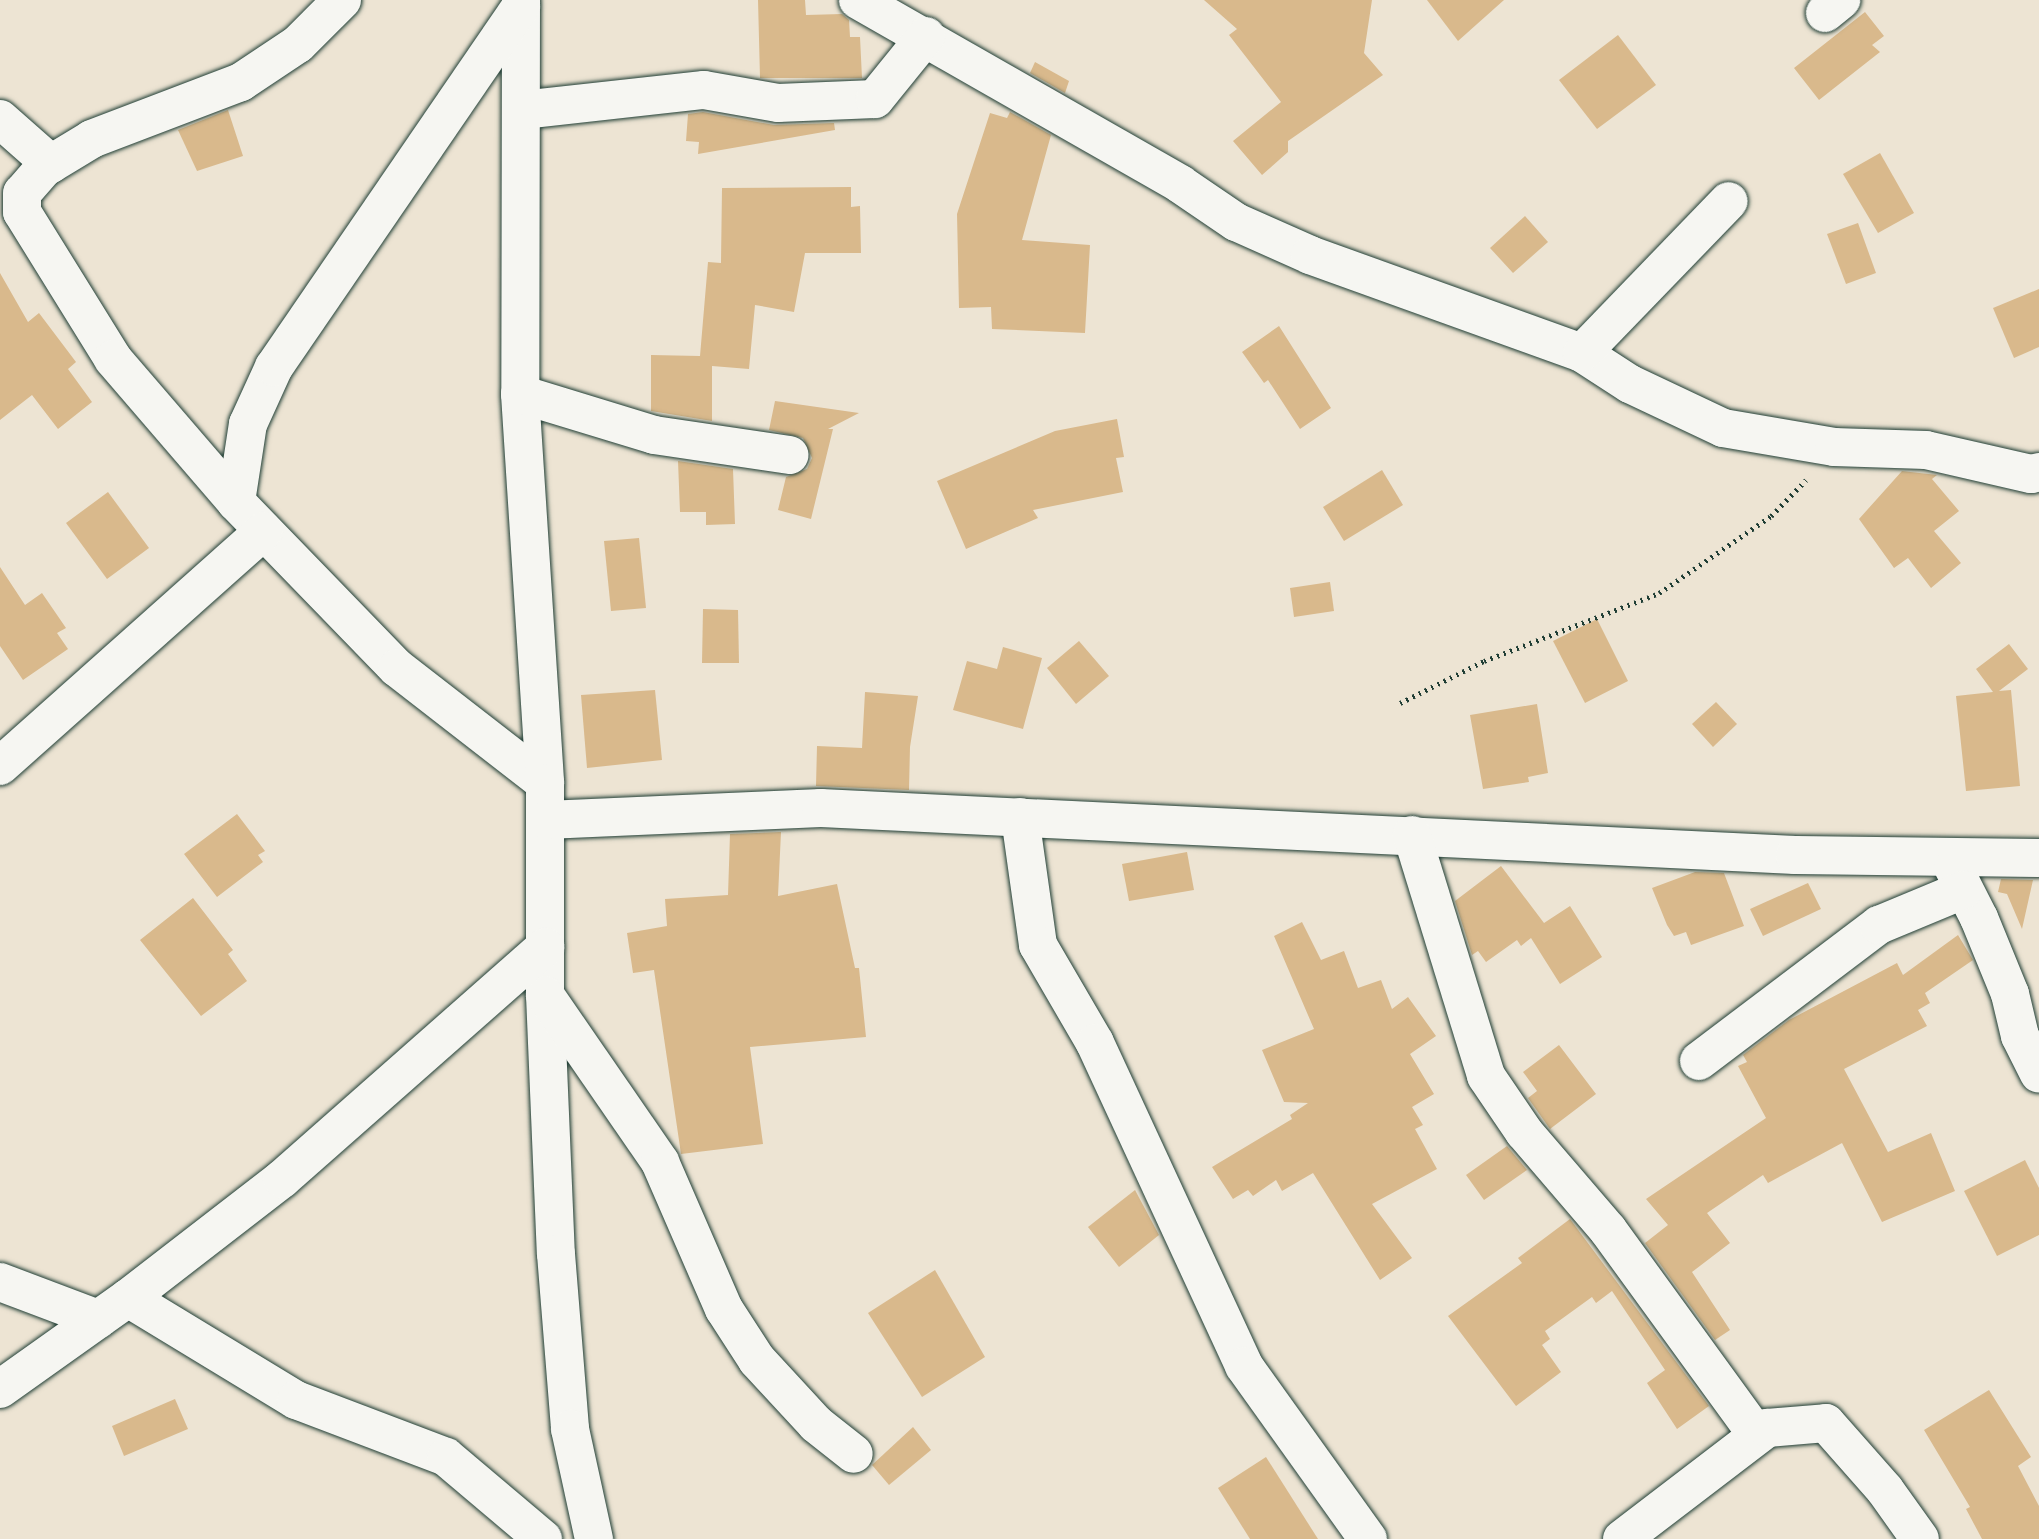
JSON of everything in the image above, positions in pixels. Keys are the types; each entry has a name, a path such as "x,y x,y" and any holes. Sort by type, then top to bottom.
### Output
{"street":[{"path":"342,0 298,44 241,82 92,139 51,164 22,193 22,212 30,230 113,359 236,502 397,668 545,783"},
{"path":"858,0 926,36 1236,222 1310,255 1582,353 1630,384 1723,428 1834,447 1926,450 2031,474 2039,472"},
{"path":"236,502 248,424 274,367 521,3"},
{"path":"521,3 520,394 545,783 545,995 556,1254 569,1415 594,1539"},
{"path":"522,110 704,90 778,103 875,99 926,36"},
{"path":"0,120 51,164"},
{"path":"1582,353 1729,201"},
{"path":"520,394 654,435 790,455"},
{"path":"0,766 264,531"},
{"path":"546,820 821,808 1795,855 2039,858"},
{"path":"1020,817 1038,945 1095,1043 1244,1366 1368,1539"},
{"path":"1412,835 1486,1076 1524,1132 1608,1230 1757,1435"},
{"path":"1948,856 1979,918 2010,994 2020,1036 2039,1074"},
{"path":"1699,1061 1879,925 1963,890"},
{"path":"0,1389 113,1308 282,1179 545,947"},
{"path":"545,995 660,1162 724,1309 757,1360 816,1424 854,1454"},
{"path":"0,1282 113,1308 296,1400 446,1457 543,1539"},
{"path":"1622,1539 1768,1427 1826,1423 1920,1539"}],"path":[{"path":"1400,704 1484,661 1659,593 1771,516 1834,447"}],"building":[{"path":"758,0 805,0 806,15 842,14 849,20 850,37 860,37 862,78 760,78"},
{"path":"1204,0 1372,0 1364,53 1383,75 1288,141 1288,152 1262,175 1233,141 1281,102 1229,35 1237,29"},
{"path":"1427,0 1504,0 1458,41"},
{"path":"1865,12 1884,36 1872,45 1880,52 1819,100 1794,68"},
{"path":"1618,35 1656,85 1597,129 1559,80"},
{"path":"1035,62 1069,81 1065,93 1030,73"},
{"path":"228,110 243,156 197,171 178,130"},
{"path":"703,112 774,125 834,123 835,130 698,154 699,142 686,141 688,114"},
{"path":"1010,112 1051,135 1022,240 1090,245 1085,333 992,329 991,307 959,308 957,214 990,113 1007,118"},
{"path":"1880,153 1914,213 1878,233 1843,174"},
{"path":"851,187 851,207 860,206 861,253 805,253 794,312 755,305 749,369 712,366 712,421 651,411 651,355 700,356 708,262 721,263 722,188"},
{"path":"1525,216 1548,242 1513,273 1490,248"},
{"path":"1858,223 1876,273 1846,284 1827,234"},
{"path":"0,273 28,322 39,313 76,362 68,369 92,402 58,429 32,395 0,420"},
{"path":"2039,289 2039,347 2014,358 1993,308"},
{"path":"1279,326 1331,408 1300,429 1268,380 1264,383 1242,352"},
{"path":"775,401 859,413 828,429 833,429 811,519 778,510 786,477 807,469 812,458 803,438 769,430"},
{"path":"1117,419 1124,457 1116,458 1123,492 1033,510 1038,518 966,549 937,481 1055,431"},
{"path":"678,461 733,469 735,524 706,525 706,512 680,512"},
{"path":"1382,470 1403,505 1344,541 1323,507"},
{"path":"1902,471 1937,475 1932,479 1959,511 1934,531 1961,563 1931,588 1908,558 1894,568 1859,519"},
{"path":"108,492 149,548 107,579 66,523"},
{"path":"639,538 646,608 611,611 604,541"},
{"path":"0,567 25,605 42,593 66,628 57,633 68,649 23,680 0,646"},
{"path":"1330,582 1334,611 1294,617 1290,588"},
{"path":"703,609 738,610 739,663 702,663"},
{"path":"1597,619 1628,681 1585,703 1553,641"},
{"path":"1079,641 1109,676 1076,704 1047,668"},
{"path":"2009,644 2028,669 1999,691 2011,690 2020,786 1966,791 1956,696 1993,692 1976,669"},
{"path":"1003,647 1042,658 1023,729 953,710 967,661 997,669"},
{"path":"655,690 662,760 587,768 581,695"},
{"path":"865,692 918,696 910,747 909,790 816,786 817,746 862,748"},
{"path":"1716,702 1737,724 1713,747 1692,724"},
{"path":"1537,704 1548,773 1528,777 1529,782 1483,789 1470,715"},
{"path":"237,814 265,851 258,855 263,862 217,897 184,854"},
{"path":"781,832 778,896 837,884 855,968 859,968 866,1037 750,1047 763,1144 681,1154 654,970 633,973 627,933 667,926 665,899 728,895 730,834"},
{"path":"1187,852 1194,890 1129,901 1122,864"},
{"path":"1501,866 1544,923 1570,906 1602,957 1560,984 1531,938 1521,946 1517,940 1486,962 1478,951 1472,955 1455,901"},
{"path":"1695,872 1724,873 1744,926 1691,945 1686,932 1674,936 1652,888"},
{"path":"2001,879 2033,880 2022,929 2007,894 1998,892"},
{"path":"1808,883 1821,909 1763,936 1750,909"},
{"path":"193,898 233,950 228,954 247,981 201,1016 140,940"},
{"path":"1302,922 1321,960 1344,951 1358,988 1381,980 1392,1009 1408,997 1436,1036 1410,1054 1434,1094 1412,1107 1423,1125 1415,1129 1437,1169 1372,1204 1412,1258 1380,1280 1313,1173 1282,1191 1276,1180 1253,1196 1248,1190 1233,1199 1212,1167 1292,1119 1290,1115 1308,1103 1284,1102 1262,1050 1314,1029 1274,936"},
{"path":"1958,935 1973,960 1925,993 1930,1003 1918,1010 1927,1026 1844,1069 1888,1152 1931,1133 1955,1191 1882,1222 1842,1143 1768,1183 1763,1175 1707,1213 1730,1243 1692,1272 1730,1330 1715,1340 1645,1243 1668,1225 1646,1199 1766,1118 1738,1066 1747,1062 1743,1055 1789,1020 1897,963 1903,975"},
{"path":"1559,1045 1596,1094 1550,1129 1528,1098 1537,1091 1523,1072"},
{"path":"1507,1146 1527,1170 1484,1200 1466,1175"},
{"path":"2025,1160 2039,1188 2039,1235 1997,1256 1964,1191"},
{"path":"1135,1190 1159,1235 1119,1267 1088,1227"},
{"path":"1570,1219 1709,1406 1677,1429 1647,1383 1665,1370 1612,1291 1596,1303 1592,1297 1545,1331 1550,1339 1542,1345 1561,1372 1516,1406 1448,1316 1522,1263 1518,1258"},
{"path":"935,1270 985,1357 922,1397 868,1313"},
{"path":"1989,1390 2031,1457 2018,1466 2039,1506 2039,1539 1982,1539 1966,1509 1970,1507 1924,1430"},
{"path":"175,1399 188,1429 124,1456 112,1426"},
{"path":"913,1427 931,1450 889,1485 872,1465"},
{"path":"1266,1457 1318,1539 1250,1539 1218,1488"}]}
